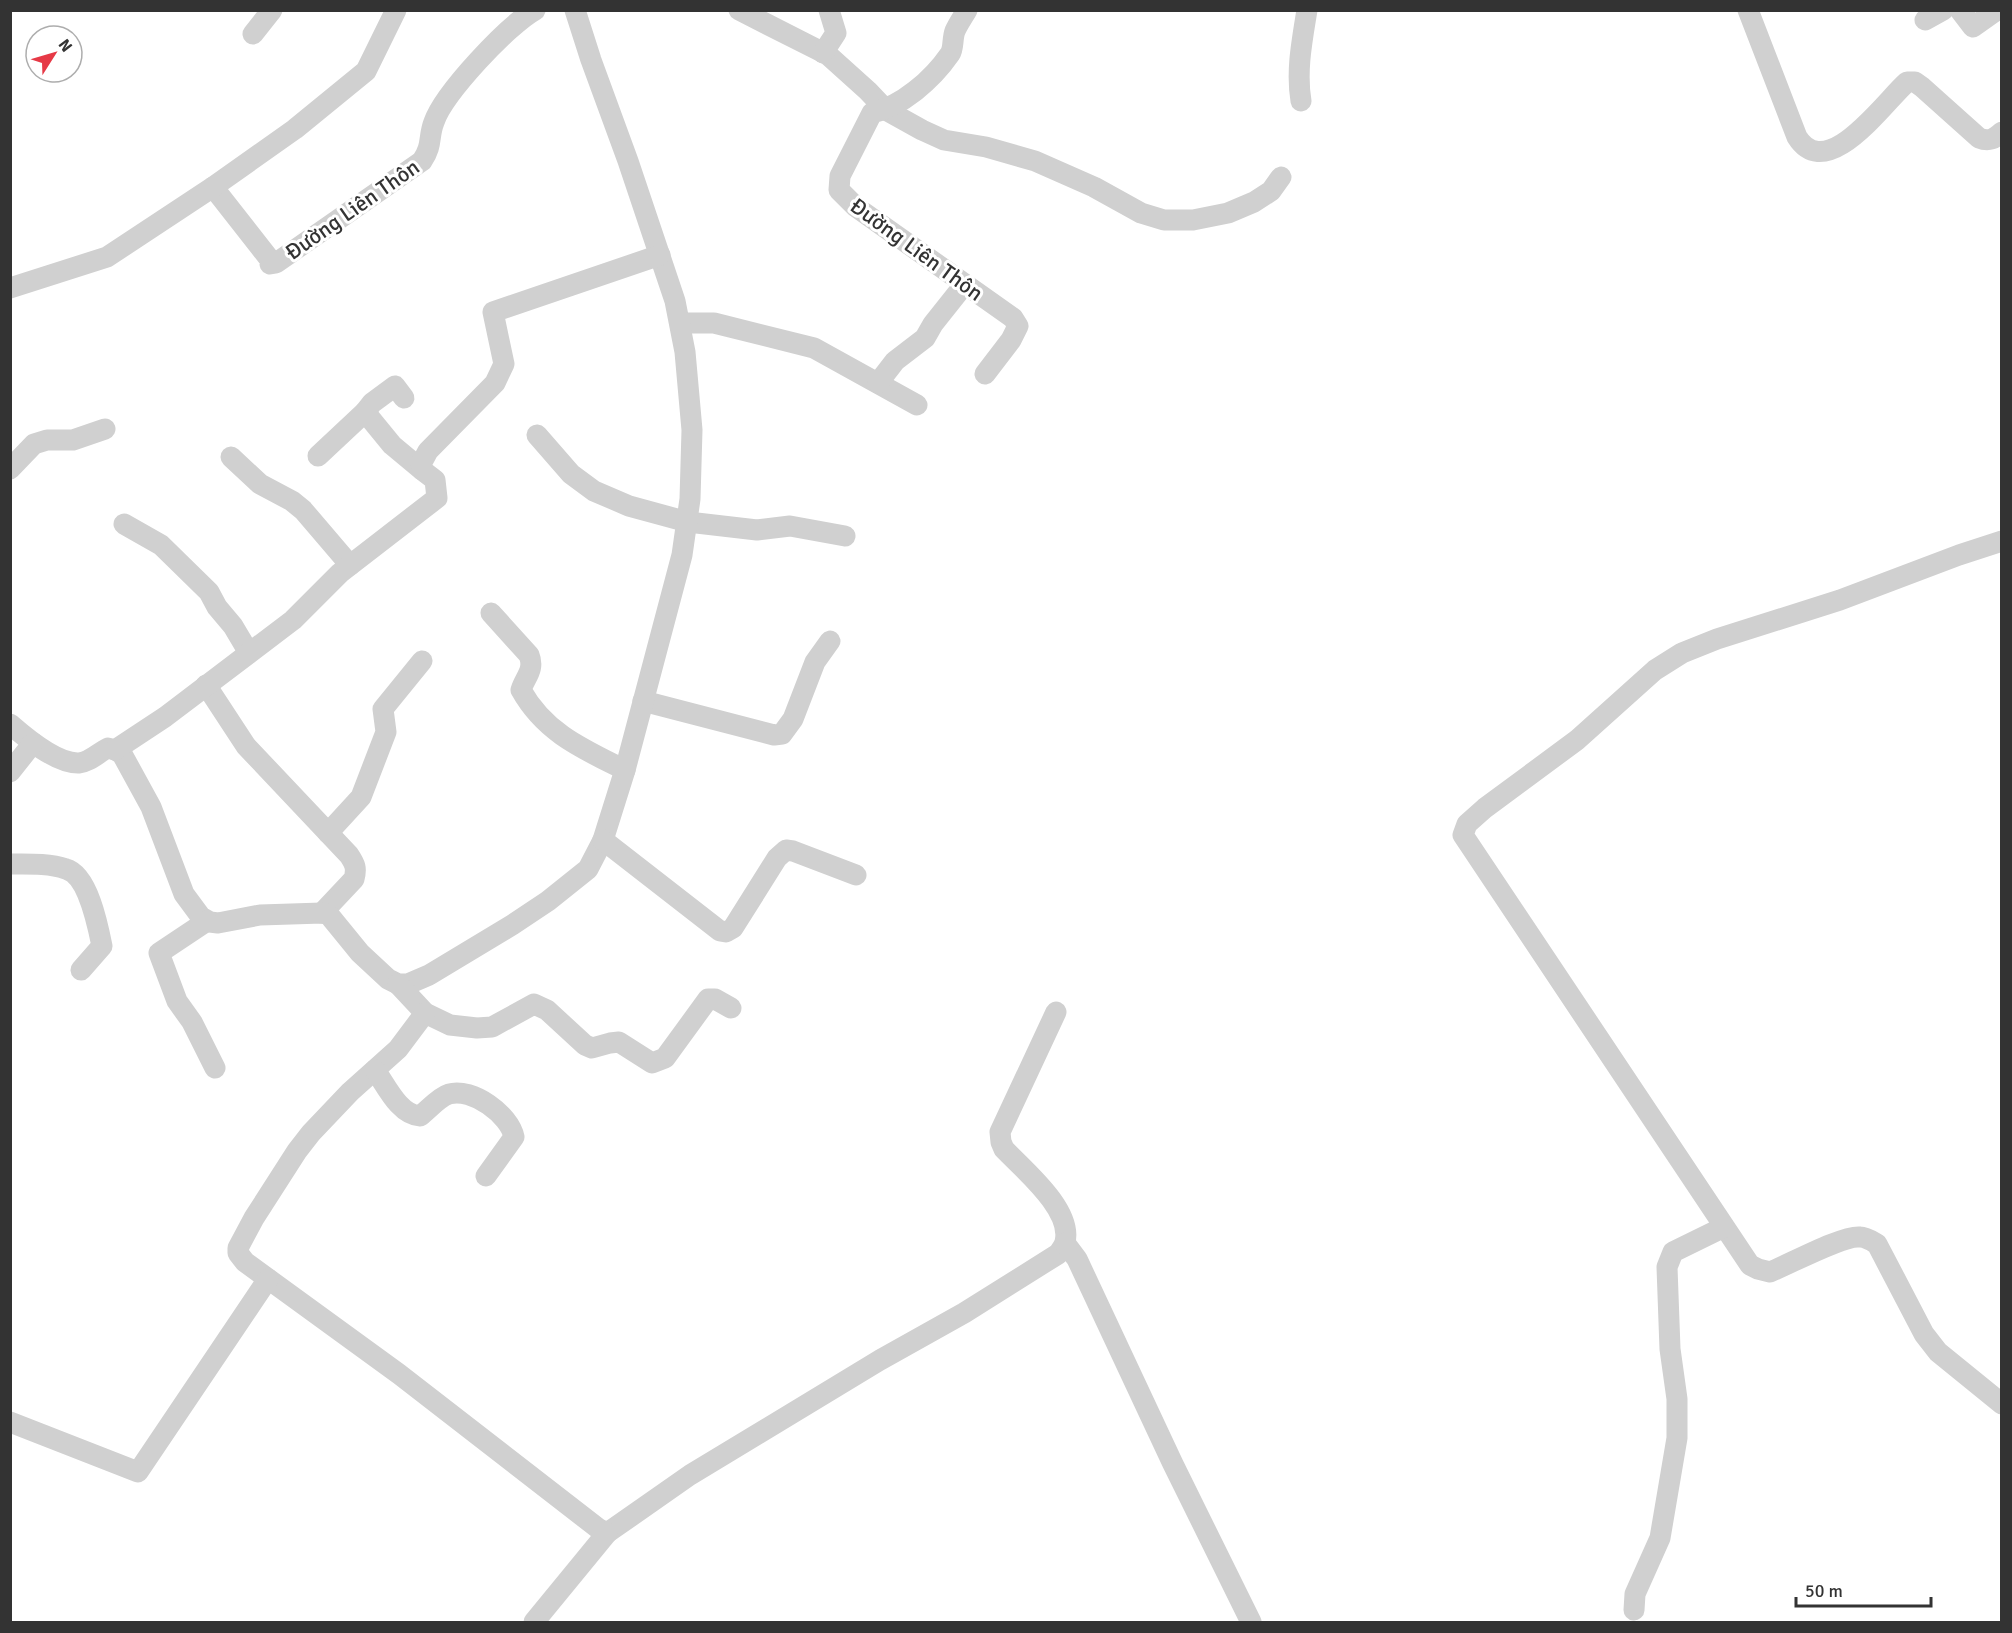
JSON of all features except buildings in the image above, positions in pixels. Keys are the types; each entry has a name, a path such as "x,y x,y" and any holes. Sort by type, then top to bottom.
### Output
{"street":[{"path":"253,34 272,10"},
{"path":"10,288 107,257 213,188 295,129 366,71 396,10"},
{"name":"Đường Liên Thôn","path":"213,188 271,261 270,264 276,262 326,230 423,161 429,151 433,123 451,93 484,56 520,21 535,10"},
{"path":"398,984 408,984 429,975 512,925 548,901 588,869 603,840 625,770 674,587 688,522 692,430 680,323 660,255 591,60 576,10"},
{"path":"739,10 823,52 849,73 886,110 922,130 944,140 986,147 1035,161 1094,187 1141,213 1164,220 1193,220 1228,213 1271,191 1281,177"},
{"path":"823,52 836,33 829,10"},
{"name":"Đường Liên Thôn","path":"967,10 956,30 951,52 924,82 907,97 886,110 872,113 840,176 839,190 856,207 1004,311 1018,326 985,374"},
{"path":"1301,101 1299,87 1301,46 1306,10"},
{"path":"1748,10 1797,137 1803,146 1812,151 1828,149 1846,141 1864,128 1907,82 1915,82 1922,87 1979,138 1987,141 1994,139 2001,132"},
{"path":"1960,10 1973,27 1997,10"},
{"path":"422,470 421,464 428,451 495,383 504,364 493,312 660,255"},
{"path":"878,383 895,361 926,338 933,324 964,285"},
{"path":"680,323 714,323 814,348 916,405"},
{"path":"318,456 372,403 395,386 405,398"},
{"path":"115,750 165,717 293,620 350,565 437,498 435,480 392,445 365,412"},
{"path":"10,469 34,444 47,440 73,440 105,429"},
{"path":"537,435 571,474 594,490 629,506 688,522 757,530 790,526 845,536"},
{"path":"231,458 260,484 292,501 303,510 350,565"},
{"path":"124,524 161,545 209,592 249,653"},
{"path":"2001,541 1840,600 1717,639 1682,653 1655,670 1577,740 1485,808 1467,824 1463,835 1750,1265 1770,1272 1844,1239 1858,1236 1868,1238 1877,1244 1924,1334 1938,1352 2001,1404"},
{"path":"491,613 529,655 532,662 531,670 521,690 547,725 576,745 625,770"},
{"path":"643,701 774,735 782,734 793,719 815,662 830,641"},
{"path":"328,833 361,797 386,732 383,709 422,661"},
{"path":"206,685 246,746 355,864 354,879 322,913"},
{"path":"10,724 33,742 63,759 79,763 108,748 122,754 151,807 184,894 193,909 207,921 218,923 261,915 322,913 334,919 360,954 388,979 398,984 425,1014 450,1025 492,1027 534,1004 546,1010 585,1045 592,1048 619,1042 652,1063 665,1058 708,999 716,999 731,1008"},
{"path":"10,772 33,742"},
{"path":"603,840 720,932 733,928 777,858 786,850 856,875"},
{"path":"10,864 39,864 69,869 85,887 96,918 102,946 81,970"},
{"path":"207,921 159,952 177,1001 192,1022 215,1068"},
{"path":"534,1623 607,1533 690,1475 880,1360 964,1313 1058,1254 1065,1243 1066,1233 1062,1217 1053,1203 1004,1149 1000,1132 1056,1012"},
{"path":"425,1014 398,1049 331,1112 297,1151 254,1218 238,1248 238,1253 245,1262 399,1374 607,1533"},
{"path":"375,1070 403,1109 415,1116 420,1116 447,1094 461,1092 483,1101 501,1114 512,1128 514,1137 486,1176"},
{"path":"1634,1610 1635,1594 1660,1538 1677,1438 1677,1399 1670,1349 1666,1267 1673,1252 1724,1227"},
{"path":"1065,1243 1077,1259 1251,1623"},
{"path":"10,1422 138,1472 268,1279"}]}
